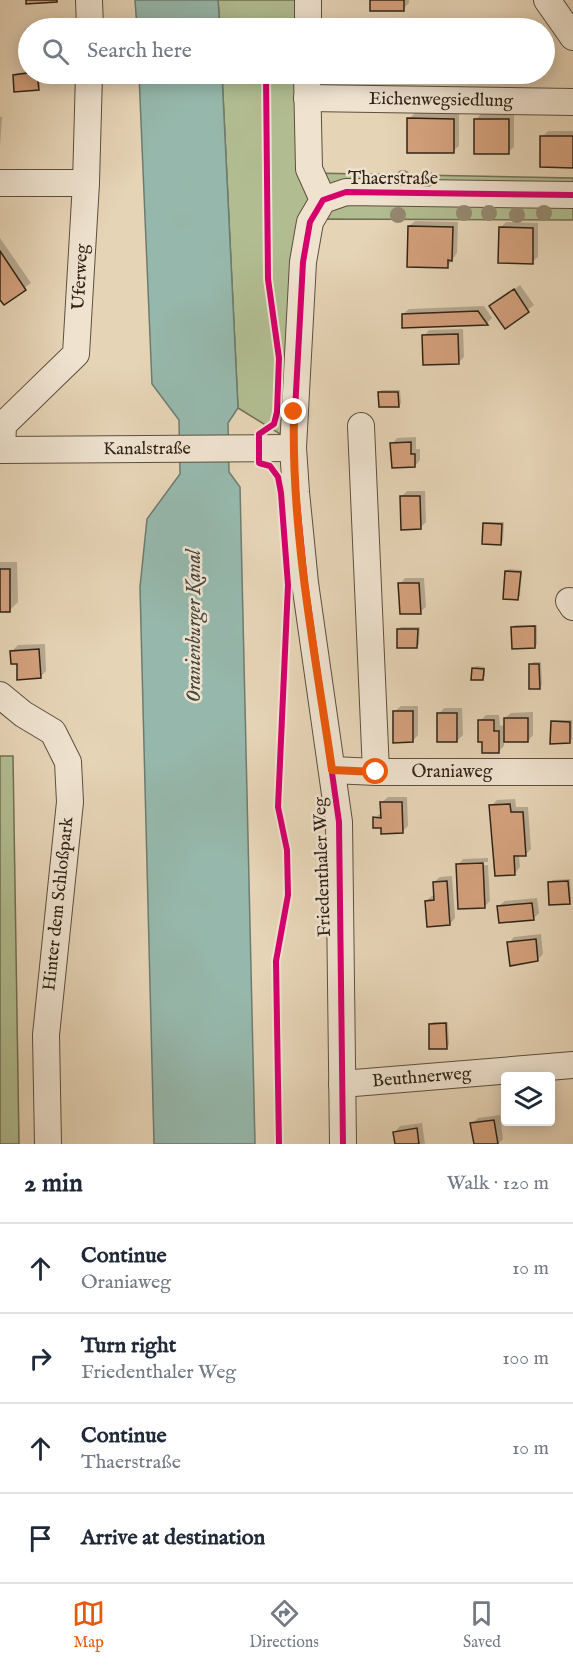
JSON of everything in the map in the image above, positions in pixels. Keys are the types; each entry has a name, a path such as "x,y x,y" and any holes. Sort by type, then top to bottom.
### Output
{"street":[{"path":"89,0 90,18"},
{"path":"308,0 308,18"},
{"path":"547,0 573,37"},
{"name":"Uferweg","path":"1,450 3,425 76,354 86,183 89,84"},
{"path":"293,448 303,262 310,222 323,200 309,169 307,86"},
{"name":"Eichenwegsiedlung","path":"307,86 573,102"},
{"path":"0,183 86,183"},
{"name":"Thaerstraße","path":"323,200 346,192 573,195"},
{"path":"361,426 376,772"},
{"name":"Kanalstraße","path":"1,450 293,448"},
{"name":"Friedenthaler Weg","path":"293,448 305,583 339,822 344,1144"},
{"name":"Hinter dem Schloßpark","path":"0,695 23,714 53,732 68,762 70,802 46,1035 48,1144"},
{"name":"Oraniaweg","path":"332,770 573,772"},
{"name":"Beuthnerweg","path":"342,1084 573,1065"}],"green space":[{"path":"218,0 319,0 318,18 219,18"},
{"path":"222,84 315,84 311,173 573,178 573,220 308,219 306,450 238,408"},
{"path":"0,756 13,756 19,1144 0,1144"}],"water":[{"path":"135,0 218,0 219,18 136,18"},
{"name":"Oranienburger Kanal","path":"139,84 222,84 238,408 228,423 229,472 240,487 255,1144 154,1144 140,587 147,519 180,474 179,420 152,384"}],"building":[{"path":"26,0 57,0 57,2 26,4"},
{"path":"370,0 404,0 404,11 370,11"},
{"path":"18,74 18,84 38,84 39,90 14,92 13,75"},
{"path":"407,118 454,119 454,153 407,153"},
{"path":"474,119 509,119 509,154 474,154"},
{"path":"540,136 573,136 573,168 540,167"},
{"path":"408,226 453,227 452,261 448,260 448,268 407,267"},
{"path":"499,227 533,228 533,264 498,263"},
{"path":"0,251 26,290 4,305 0,300"},
{"path":"514,289 529,312 505,329 489,306"},
{"path":"478,311 488,325 402,328 402,314"},
{"path":"458,334 459,364 423,365 422,335"},
{"path":"378,392 398,392 399,407 379,407"},
{"path":"411,442 411,454 415,454 415,467 392,468 390,443"},
{"path":"400,496 420,496 421,529 401,530"},
{"path":"483,523 502,524 501,545 482,544"},
{"path":"0,569 10,569 10,612 0,612"},
{"path":"505,571 521,572 518,600 503,599"},
{"path":"398,583 419,583 421,614 400,614"},
{"path":"535,626 535,648 512,649 511,627"},
{"path":"397,629 418,629 417,648 397,648"},
{"path":"39,649 41,678 17,680 17,664 11,664 10,651"},
{"path":"529,664 539,664 540,689 529,689"},
{"path":"472,668 484,669 483,680 471,680"},
{"path":"393,711 413,711 413,742 393,743"},
{"path":"437,713 457,713 457,742 437,742"},
{"path":"504,718 528,718 528,742 504,742"},
{"path":"478,720 494,720 494,731 499,731 499,753 482,753 482,742 478,742"},
{"path":"551,721 570,722 570,743 550,744"},
{"path":"380,802 402,802 403,833 381,834 381,828 373,828 373,817 381,818"},
{"path":"510,804 511,812 523,812 526,856 514,856 515,875 495,876 489,805"},
{"path":"483,863 485,908 458,909 456,864"},
{"path":"447,881 450,925 427,927 425,901 434,900 433,882"},
{"path":"568,881 570,904 549,905 548,882"},
{"path":"532,903 534,920 499,923 497,906"},
{"path":"536,939 538,961 510,966 507,942"},
{"path":"446,1023 447,1049 429,1049 429,1024"},
{"path":"494,1120 498,1144 474,1144 470,1123"},
{"path":"417,1128 419,1144 395,1144 393,1132"}],"cycle path":[{"path":"266,84 268,279 279,358 277,412 274,424 259,434 259,463 270,466 278,477 288,585 278,807 287,850 288,895 276,961 279,1144"},
{"path":"343,1144 339,822 305,583 293,448 303,262 310,222 323,200 346,192 573,195"}],"route":[{"path":"294,412 293,448 305,583 332,770 376,772"}]}
